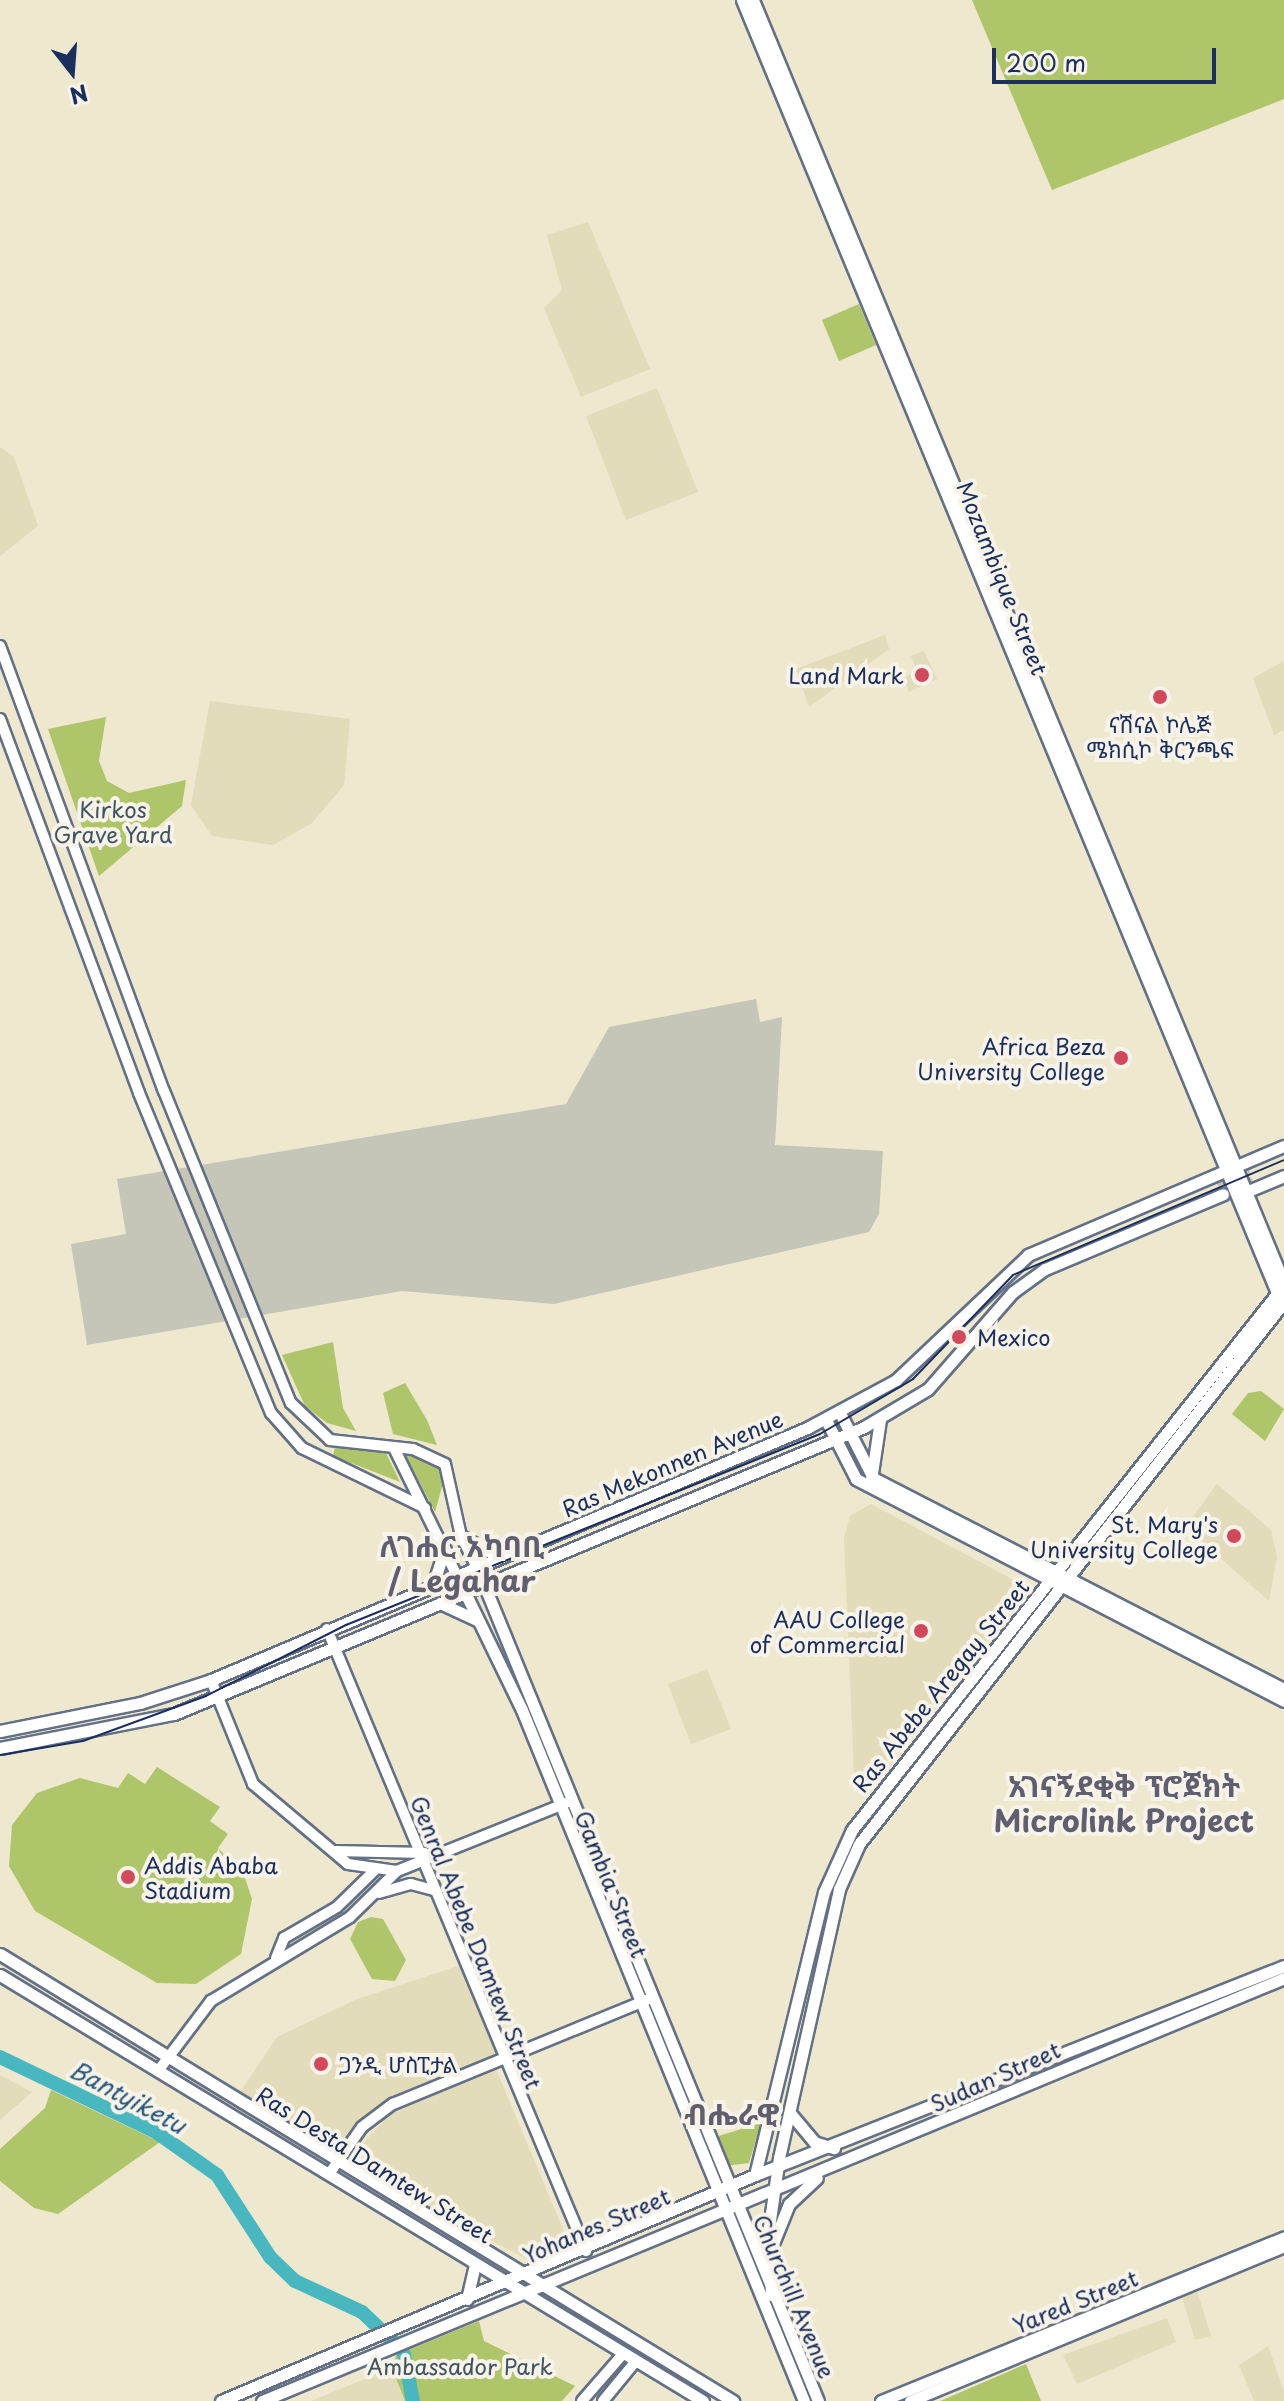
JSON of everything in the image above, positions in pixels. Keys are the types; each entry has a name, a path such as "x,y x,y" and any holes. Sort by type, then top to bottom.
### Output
{"main road":[{"name":"Mozambique Street","path":"742,0 1234,1169"},
{"name":"Mozambique Street","path":"753,0 1234,1169"},
{"path":"0,646 164,1091 291,1403 330,1440 430,1454 445,1464 461,1536 476,1565"},
{"path":"0,719 139,1093 271,1413 302,1448 425,1508"},
{"name":"Ras Mekonnen Avenue","path":"0,1731 140,1703 211,1680 476,1565 826,1420 896,1380 1003,1274 1062,1237 1284,1146"},
{"name":"Ras Mekonnen Avenue","path":"1234,1169 1284,1153"},
{"path":"1234,1169 1235,1194 1282,1294"},
{"path":"1253,1182 1284,1169"},
{"name":"Ras Mekonnen Avenue","path":"0,1748 146,1721 218,1697 880,1420 935,1382 1003,1305 1068,1264 1284,1176"},
{"name":"Ras Mekonnen Avenue","path":"1003,1274 1216,1181"},
{"name":"Ras Abebe Aregay Street","path":"755,2175 824,1892 852,1830 1059,1576 1282,1294"},
{"path":"840,1413 870,1482"},
{"path":"826,1420 848,1470 1284,1689"},
{"path":"870,1482 880,1420"},
{"path":"395,1450 456,1574"},
{"path":"461,1536 500,1557"},
{"path":"433,1585 445,1549"},
{"name":"Gambia Street","path":"476,1565 728,2210"},
{"name":"Gambia Street","path":"456,1574 645,2001"},
{"path":"1059,1576 1284,1701"},
{"name":"Ras Abebe Aregay Street","path":"771,2295 769,2261 774,2190 839,1889 859,1844 1059,1576"},
{"path":"496,1611 503,1579"},
{"path":"440,1603 477,1620"},
{"name":"Genral Abebe Damtew Street","path":"327,1629 503,2059 586,2251"},
{"path":"211,1680 253,1784 335,1851 374,1871 397,1871"},
{"path":"377,1894 397,1871 421,1858 571,1802"},
{"path":"335,1851 421,1858"},
{"path":"276,1958 284,1938 337,1907 374,1871"},
{"path":"158,2071 211,2001 276,1958 377,1894 411,1884 434,1890"},
{"name":"Ras Desta Damtew Street","path":"0,1954 168,2058 475,2265 703,2401"},
{"name":"Sudan Street","path":"721,2194 755,2175 836,2148 1284,1966"},
{"name":"Ras Desta Damtew Street","path":"0,1975 158,2071 526,2276 733,2401"},
{"name":"Sudan Street","path":"728,2210 1284,1978"},
{"path":"333,2169 376,2114 645,2001"},
{"path":"793,2013 809,2017"},
{"path":"790,2113 814,2142 836,2148"},
{"path":"769,2261 789,2204 842,2163"},
{"name":"Yohanes Street","path":"221,2401 721,2194"},
{"name":"Yohanes Street","path":"393,2347 728,2210"},
{"name":"Churchill Avenue","path":"728,2210 771,2295 818,2401"},
{"name":"Churchill Avenue","path":"728,2210 802,2401"},
{"name":"Yared Street","path":"881,2401 1284,2237"},
{"name":"Yared Street","path":"910,2401 1284,2246"},
{"path":"467,2299 475,2265"},
{"path":"574,2306 563,2292 578,2270"},
{"path":"262,2401 393,2347 383,2332"},
{"path":"582,2401 623,2354"},
{"path":"603,2401 636,2361"}],"shaded area":[{"path":"588,222 650,369 581,397 544,308 562,290 547,235"},
{"path":"657,388 698,492 626,520 586,416"},
{"path":"0,447 14,457 38,526 0,556"},
{"path":"885,635 889,649 809,707 796,669"},
{"name":"Land Mark","path":"924,651 937,679 909,692 903,678 917,671 911,656"},
{"path":"1284,661 1284,730 1274,735 1253,678"},
{"path":"210,701 350,719 344,785 312,823 273,845 212,836 191,805"},
{"path":"756,999 760,1022 782,1017 775,1145 883,1151 879,1214 869,1232 554,1304 402,1291 87,1345 71,1244 126,1234 117,1179 566,1104 609,1027"},
{"name":"St. Mary's University College","path":"1217,1484 1271,1530 1277,1557 1269,1601 1185,1527"},
{"name":"AAU College of Commercial","path":"871,1504 1029,1588 866,1788 854,1774 844,1538 850,1516"},
{"path":"707,1669 731,1729 691,1744 668,1684"},
{"path":"464,1964 503,2059 378,2105 347,2149 335,2149 240,2092 277,2037 355,2000"},
{"path":"496,2069 568,2241 527,2259 430,2209 355,2151 396,2109"},
{"path":"0,2075 32,2092 0,2120"},
{"path":"1197,2291 1211,2336 1195,2340 1182,2297"},
{"path":"1167,2318 1176,2342 1077,2384 1063,2355"},
{"path":"1268,2346 1284,2391 1284,2401 1254,2401 1239,2365"},
{"path":"392,2368 405,2401 311,2401"}],"green space":[{"path":"972,0 1284,0 1284,99 1052,190"},
{"path":"859,304 876,345 839,361 822,320"},
{"name":"Kirkos Grave Yard","path":"106,717 99,761 107,781 129,793 186,780 182,806 99,876 48,729"},
{"path":"333,1342 343,1408 356,1431 327,1423 305,1406 282,1355"},
{"path":"405,1383 427,1420 437,1445 393,1434 383,1393"},
{"path":"1261,1391 1284,1409 1265,1441 1232,1414 1248,1393"},
{"path":"335,1447 386,1453 400,1482 333,1456"},
{"path":"404,1452 440,1467 444,1480 435,1512"},
{"name":"Addis Ababa Stadium","path":"157,1767 220,1807 210,1821 228,1834 218,1848 244,1875 252,1899 241,1954 196,1984 157,1983 35,1911 9,1866 12,1825 37,1793 80,1778 118,1788 128,1773 145,1784"},
{"path":"371,1917 383,1919 406,1960 395,1981 372,1979 350,1939 358,1922"},
{"path":"51,2090 160,2142 58,2214 34,2208 0,2181 0,2149 45,2108"},
{"path":"761,2123 749,2163 725,2166 712,2138"},
{"name":"Ambassador Park","path":"479,2321 484,2341 575,2386 562,2401 405,2401 392,2368 396,2355"},
{"path":"1026,2364 1041,2401 940,2401"}],"waterway":[{"name":"Bantyiketu","path":"0,2057 156,2132 217,2175 270,2257 295,2281 362,2312 399,2347"},
{"name":"Bantyiketu","path":"404,2354 413,2401"}],"tunnel":[{"path":"1216,1181 1248,1168"},
{"path":"1235,1190 1253,1182"}],"tram line":[{"path":"0,1755 83,1741 206,1696 346,1625 820,1434 913,1379 1013,1275 1284,1160"}],"place":[{"name":"Land Mark","path":"922,675"},
{"name":"ናሽናል ኮሌጅ ሜክሲኮ ቅርንጫፍ","path":"1160,697"},
{"name":"Africa Beza University College","path":"1121,1058"},
{"name":"Mexico","path":"959,1337"},
{"name":"St. Mary's University College","path":"1234,1536"},
{"name":"AAU College of Commercial","path":"921,1631"},
{"name":"Addis Ababa Stadium","path":"128,1877"},
{"name":"ጋንዲ ሆስፒታል","path":"321,2064"}],"district":[{"name":"ለገሐር አካባቢ / Legahar","path":"462,1562"},
{"name":"አገናኝደቂቅ ፕሮጀክት Microlink Project","path":"1124,1802"},
{"name":"ብሔራዊ","path":"732,2113"}]}
